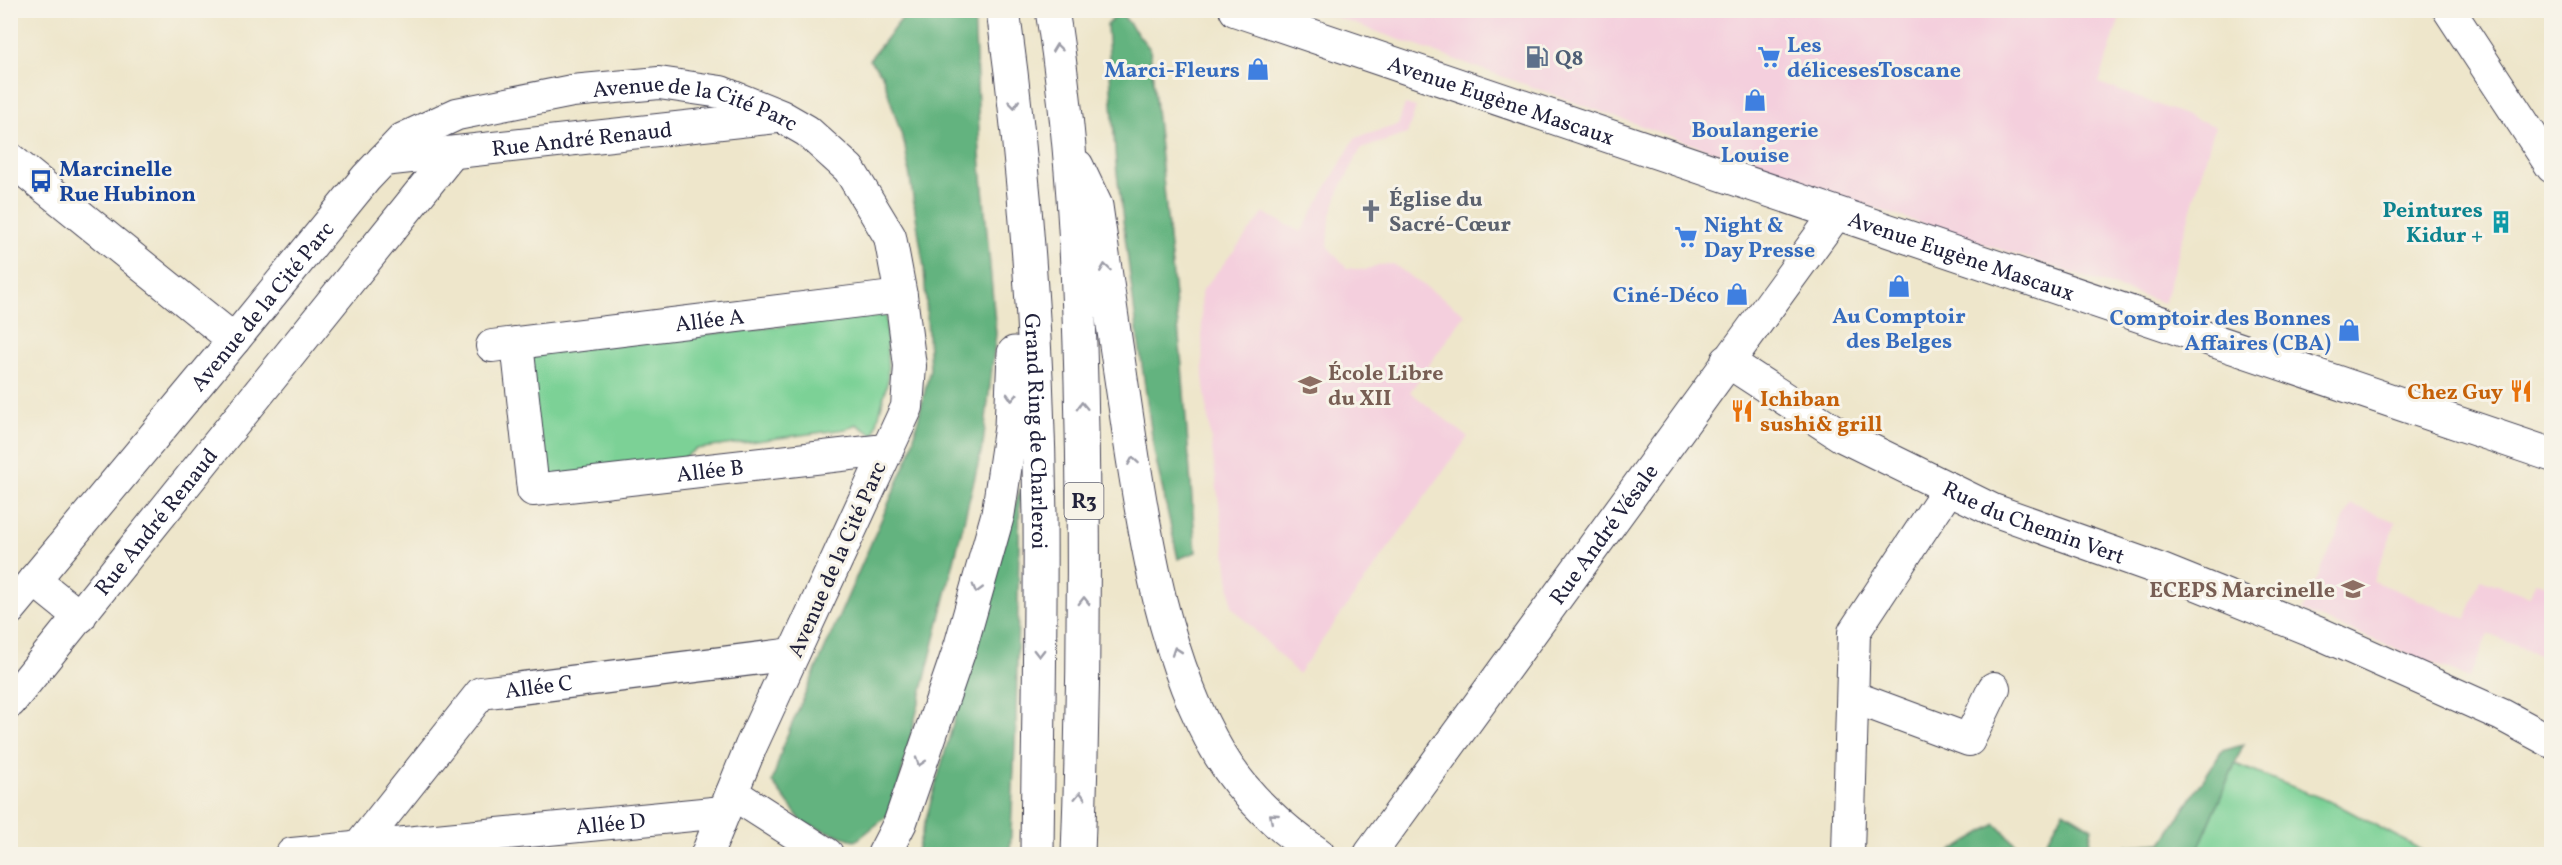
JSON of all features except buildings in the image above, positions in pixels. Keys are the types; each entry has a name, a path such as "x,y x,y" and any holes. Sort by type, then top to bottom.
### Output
{"main road":[{"name":"Grand Ring de Charleroi","path":"1003,10 1018,144 1031,300 1040,517 1037,855"},
{"name":"Avenue Eugène Mascaux","path":"1236,10 1265,16 1836,214 2552,455"},
{"name":"Grand Ring de Charleroi","path":"1053,13 1069,148 1078,292 1084,516 1084,697 1078,855"},
{"path":"1069,148 1096,206 1143,523 1169,633 1195,707 1220,756 1255,801 1318,855"},
{"path":"884,855 900,823 961,645 998,514 1011,427 1015,337 1031,300"}],"street":[{"path":"2450,10 2552,167"},
{"name":"Avenue de la Cité Parc","path":"10,609 366,178 403,139 457,114 573,91 659,83 721,92 781,116 807,131 849,169 890,237 901,296 910,366 907,407 885,450 793,654 707,855"},
{"name":"Rue André Renaud","path":"383,160 781,116"},
{"name":"Rue André Renaud","path":"10,702 452,153"},
{"path":"10,159 234,340"},
{"name":"Rue André Vésale","path":"1370,855 1836,214"},
{"name":"Allée A","path":"533,490 504,344 901,296"},
{"name":"Rue du Chemin Vert","path":"1727,361 1842,436 1993,510 2162,570 2323,635 2502,716 2552,742"},
{"name":"Allée B","path":"533,490 885,450"},
{"path":"1848,855 1854,632 1949,488"},
{"path":"34,580 80,617"},
{"name":"Allée C","path":"358,848 481,693 793,654"},
{"path":"1853,697 1969,740 1994,688"},
{"path":"402,793 403,814 408,828 414,837 424,842"},
{"path":"728,802 827,855"},
{"name":"Allée D","path":"292,855 424,842 728,802"}],"shaded area":[{"path":"1319,11 2122,11 2099,83 2215,126 2164,303 1843,198"},
{"name":"École Libre du XII","path":"1405,104 1416,107 1407,134 1361,149 1339,191 1330,218 1328,247 1347,268 1365,270 1378,265 1393,264 1465,314 1410,392 1468,437 1298,674 1232,607 1203,377 1201,292 1264,213 1301,232 1355,138 1398,125"},
{"name":"ECEPS Marcinelle","path":"2351,504 2396,522 2373,581 2466,619 2480,579 2530,596 2535,582 2551,586 2551,660 2488,634 2469,678 2302,611"}],"green space":[{"path":"908,11 974,11 980,154 996,334 983,444 892,812 856,841 803,823 772,782 785,740 910,454 930,369 924,268 905,146 882,74 869,60"},
{"path":"1120,12 1150,49 1182,366 1196,552 1178,559 1154,451 1116,165 1107,25"},
{"path":"886,315 888,380 874,435 856,424 846,429 696,449 673,465 545,481 518,354"},
{"path":"1020,488 1016,723 1010,854 916,854"},
{"path":"2243,745 2196,854 2124,854 2127,846 2162,843 2222,751"},
{"path":"2235,764 2336,804 2429,854 2196,854"},
{"path":"2064,811 2092,828 2087,854 2039,854"},
{"path":"1996,824 2026,854 1951,854 1951,851"}],"place":[{"name":"Q8","path":"1537,57"},
{"name":"Les délicesesToscane","path":"1769,57"},
{"name":"Marci-Fleurs","path":"1258,69"},
{"name":"Boulangerie Louise","path":"1755,100"},
{"name":"Marcinelle Rue Hubinon","path":"41,181"},
{"name":"Église du Sacré-Cœur","path":"1371,211"},
{"name":"Peintures Kidur +","path":"2501,222"},
{"name":"Night & Day Presse","path":"1686,237"},
{"name":"Au Comptoir des Belges","path":"1899,286"},
{"name":"Ciné-Déco","path":"1737,294"},
{"name":"Comptoir des Bonnes Affaires (CBA)","path":"2349,330"},
{"name":"École Libre du XII","path":"1310,385"},
{"name":"Chez Guy","path":"2521,391"},
{"name":"Ichiban sushi& grill","path":"1742,411"},
{"name":"ECEPS Marcinelle","path":"2353,589"}]}
